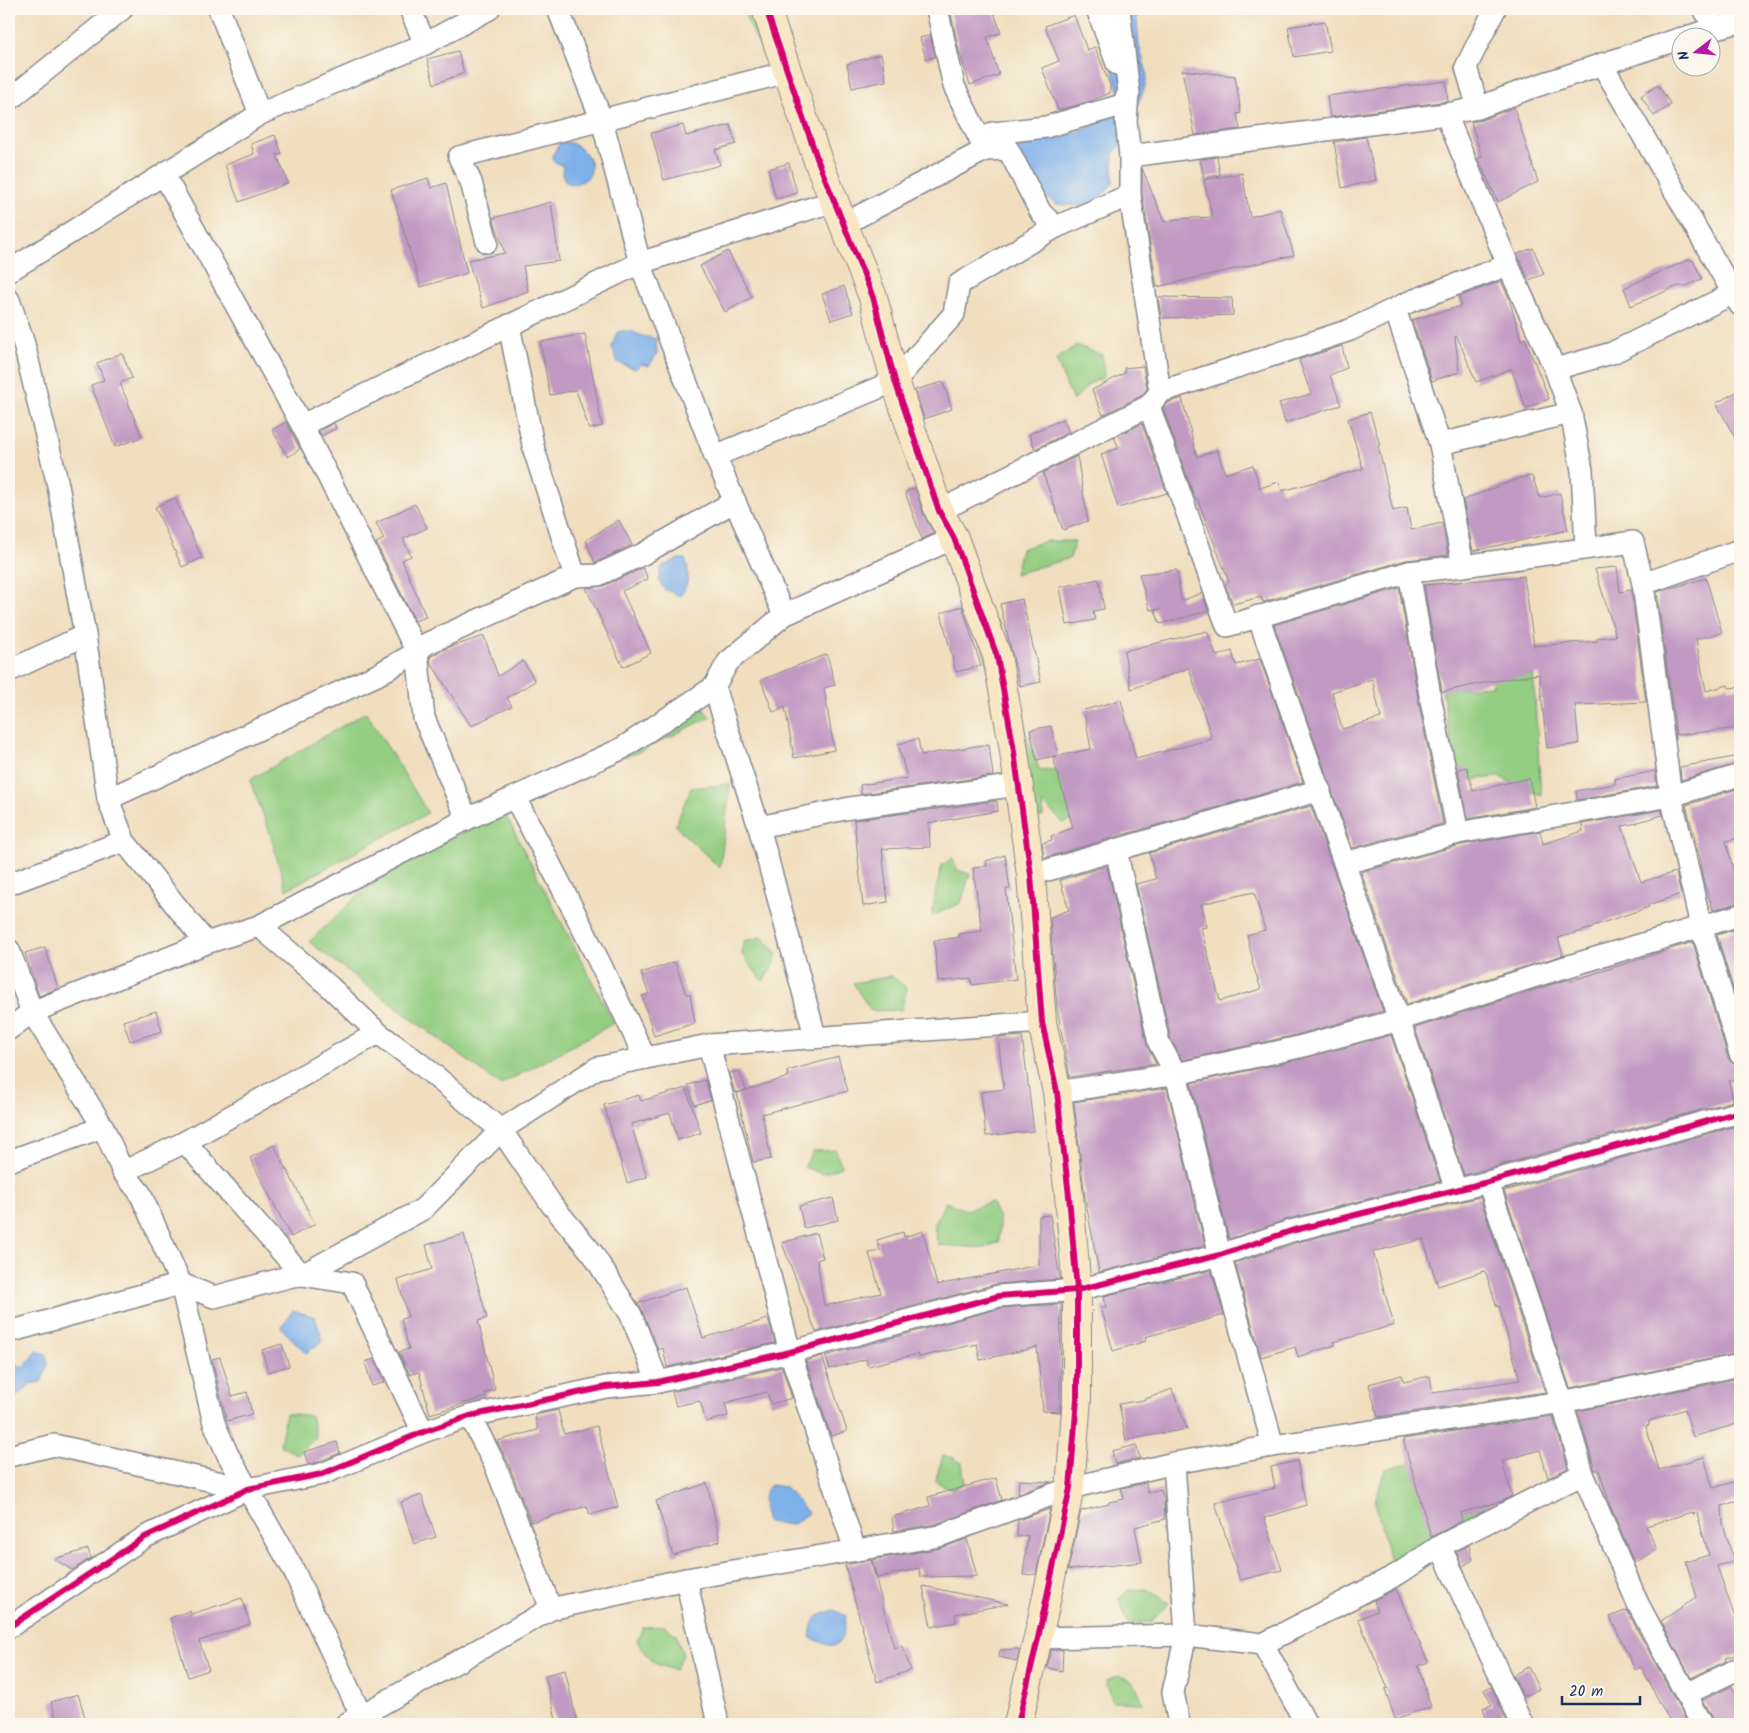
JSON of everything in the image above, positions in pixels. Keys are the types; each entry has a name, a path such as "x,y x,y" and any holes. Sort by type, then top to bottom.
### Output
{"street":[{"path":"9,100 122,9"},
{"path":"219,9 260,114"},
{"path":"410,9 425,44"},
{"path":"9,270 260,114 425,44 489,9"},
{"path":"558,9 601,120 640,263 715,456 784,615"},
{"path":"766,9 818,161 873,297 895,381 939,511 954,538 997,656 1013,744 1031,875 1042,1022 1057,1092 1077,1290 1077,1398 1070,1488 1018,1724"},
{"path":"937,9 954,86 985,150"},
{"path":"1097,9 1129,93"},
{"path":"1119,9 1129,93 1126,121 1130,156 1130,195 1154,399 1227,626 1409,572 1633,542 1643,584 1671,796 1701,926 1740,1054"},
{"path":"1478,108 1466,67 1495,9"},
{"path":"1704,9 1714,28 1739,25"},
{"path":"1130,156 1446,114 1478,108 1530,88 1672,42"},
{"path":"1555,369 1612,353 1738,297 1602,64"},
{"path":"487,242 471,182 460,157 787,72"},
{"path":"985,150 993,133 1046,127 1122,105 1129,93"},
{"path":"1446,114 1508,265 1555,369 1571,413 1582,470 1586,547"},
{"path":"302,425 640,263 839,213 985,150 1008,149 1041,213 1056,227"},
{"path":"164,175 302,425 417,652 424,718 467,819"},
{"path":"715,456 895,381 954,314 959,284 1056,227 1130,195"},
{"path":"939,511 1154,399 1350,330 1408,302 1508,265"},
{"path":"9,300 24,344 58,484 85,635 108,799 124,841 206,943"},
{"path":"1395,309 1440,444 1463,566"},
{"path":"509,325 534,450 575,576"},
{"path":"1440,444 1571,413"},
{"path":"108,799 377,674 417,652 426,644 575,576 598,575 642,554 735,501"},
{"path":"9,1029 32,1012 206,943 259,926 467,819 621,749 714,687 728,662 784,615 954,538"},
{"path":"1643,584 1740,550"},
{"path":"1409,572 1431,701 1458,833"},
{"path":"1258,616 1320,790 1456,1190"},
{"path":"9,671 85,635"},
{"path":"714,687 759,827 815,1036"},
{"path":"1345,863 1458,833 1671,796 1740,775"},
{"path":"759,827 850,808 1018,785"},
{"path":"1031,875 1320,790"},
{"path":"515,798 548,858 615,992 645,1058"},
{"path":"9,884 124,841"},
{"path":"1116,850 1159,1044 1176,1074 1220,1255 1273,1446"},
{"path":"1057,1092 1176,1074 1300,1047 1399,1020 1740,915"},
{"path":"259,926 329,986 378,1033 419,1063 501,1130 552,1205 593,1254 630,1315 658,1382"},
{"path":"9,950 32,1012 103,1126 123,1172 140,1193 181,1284 214,1423 227,1453 293,1568 357,1721 551,1609 686,1579 939,1536 1070,1488 1174,1463 1562,1402 1740,1365"},
{"path":"302,1275 423,1209 501,1130 597,1068 709,1045 815,1036 1042,1022"},
{"path":"123,1172 185,1142 378,1033"},
{"path":"709,1045 790,1352 855,1550"},
{"path":"9,1627 145,1537 248,1489 322,1474 423,1432 470,1416 606,1387 658,1382 790,1352 999,1296 1077,1290 1220,1255 1291,1231 1488,1182 1740,1112"},
{"path":"9,1161 103,1126"},
{"path":"185,1142 302,1275"},
{"path":"1488,1182 1562,1402 1583,1474 1638,1604 1702,1724"},
{"path":"9,1332 181,1284 214,1297 292,1276 302,1275 352,1283 423,1432"},
{"path":"470,1416 496,1467 551,1609"},
{"path":"9,1456 54,1445 248,1489"},
{"path":"1174,1463 1186,1635 1173,1692 1179,1724"},
{"path":"1038,1638 1186,1635 1263,1644 1398,1574 1440,1546 1583,1474"},
{"path":"1440,1546 1522,1724"},
{"path":"686,1579 718,1724"},
{"path":"1263,1644 1306,1724"},
{"path":"1686,1694 1740,1668"}],"green space":[{"path":"742,9 778,9 792,46 763,54"},
{"path":"1076,345 1102,355 1104,377 1089,384 1073,401 1056,360"},
{"path":"1046,541 1075,541 1070,558 1015,574 1021,549"},
{"path":"973,609 999,622 1027,739 1040,771 1063,768 1122,802 1063,823 1043,803 1043,816 1031,821 1019,793"},
{"path":"1486,646 1532,654 1541,795 1499,777 1457,781 1442,689 1493,686"},
{"path":"703,700 704,710 710,717 635,754 613,759"},
{"path":"366,712 428,813 286,890 270,833 250,780"},
{"path":"730,784 720,868 675,826 691,788"},
{"path":"504,812 614,1023 500,1085 309,942 381,874"},
{"path":"953,858 957,870 970,874 961,903 932,916 942,865"},
{"path":"762,937 777,953 774,965 763,981 742,955 743,941"},
{"path":"892,976 907,988 901,1010 871,1011 853,983"},
{"path":"836,1150 841,1167 822,1174 804,1167 813,1151"},
{"path":"945,1202 966,1210 991,1202 999,1218 999,1242 985,1248 938,1245 934,1226"},
{"path":"286,1413 311,1416 316,1437 298,1455 280,1445"},
{"path":"943,1456 951,1457 962,1463 965,1483 952,1490 935,1481"},
{"path":"1439,1460 1498,1496 1469,1523 1392,1568 1375,1502 1385,1469 1409,1463"},
{"path":"1147,1589 1169,1603 1151,1622 1128,1624 1119,1599 1129,1590"},
{"path":"665,1626 676,1635 683,1655 675,1670 653,1663 637,1641 643,1627"},
{"path":"1119,1676 1135,1685 1143,1703 1113,1702 1106,1681"}],"water":[{"path":"1107,9 1136,9 1139,46 1147,73 1145,87 1120,145 1113,154 1113,184 1090,207 1056,204 1033,187 993,140 1050,134 1057,139 1092,126 1108,117 1122,105 1104,37"},
{"path":"564,142 580,148 590,161 590,174 585,180 574,184 566,182 562,174 563,166 553,161 552,156 559,144"},
{"path":"623,331 656,339 657,354 649,366 642,364 635,369 617,362 612,347 617,332"},
{"path":"678,559 685,559 688,569 687,583 680,596 664,589 659,581 661,567"},
{"path":"293,1310 315,1317 323,1341 306,1353 281,1328"},
{"path":"37,1351 46,1354 48,1365 41,1382 29,1384 25,1390 15,1397 9,1392 9,1364 12,1361 24,1368"},
{"path":"770,1485 785,1487 808,1513 792,1525 767,1522 763,1503"},
{"path":"834,1610 846,1616 843,1637 834,1646 810,1637 812,1625 816,1618"}],"building":[{"path":"950,9 993,9 1001,33 987,37 999,75 970,85 959,51"},
{"path":"1074,15 1087,50 1095,47 1110,85 1110,93 1088,102 1058,110 1042,68 1059,61 1045,26"},
{"path":"1325,21 1331,51 1294,57 1288,27"},
{"path":"930,35 935,57 926,59 920,38"},
{"path":"458,51 464,73 434,84 427,59"},
{"path":"881,54 886,81 852,88 847,64"},
{"path":"1182,70 1235,76 1241,113 1237,114 1240,129 1195,135"},
{"path":"1446,81 1448,101 1330,117 1327,96"},
{"path":"1658,85 1671,105 1654,116 1641,96"},
{"path":"1514,107 1538,182 1498,202 1478,158 1482,157 1471,122 1482,120"},
{"path":"683,125 686,136 730,125 736,144 715,150 720,165 664,180 651,133"},
{"path":"275,135 282,154 277,155 288,183 239,202 225,165 254,154 251,144"},
{"path":"1366,137 1376,180 1342,188 1334,142"},
{"path":"1217,157 1220,175 1204,178 1200,159"},
{"path":"789,163 797,193 776,199 768,169"},
{"path":"1142,168 1164,222 1176,219 1212,217 1204,180 1242,173 1250,217 1280,209 1294,255 1157,287 1142,194"},
{"path":"428,178 431,188 446,183 467,273 421,287 391,190"},
{"path":"551,202 559,261 523,266 528,291 483,308 468,260 505,253 493,218"},
{"path":"1533,248 1544,274 1529,280 1517,254"},
{"path":"728,251 752,297 725,312 700,266"},
{"path":"1690,259 1693,260 1702,279 1686,286 1678,286 1631,306 1624,288"},
{"path":"1501,281 1509,298 1521,340 1525,338 1549,399 1526,408 1511,369 1476,382 1457,336 1455,337 1459,372 1432,381 1412,320 1461,306 1459,297"},
{"path":"844,286 853,313 831,320 822,294"},
{"path":"1158,297 1232,298 1233,315 1161,318"},
{"path":"585,334 602,426 589,429 576,390 550,395 540,342"},
{"path":"1342,346 1347,368 1330,375 1341,405 1285,423 1279,403 1311,394 1299,360"},
{"path":"122,353 132,378 120,383 142,437 115,447 91,385 104,380 97,363"},
{"path":"1143,366 1147,389 1141,396 1103,415 1092,390 1125,373 1124,368"},
{"path":"943,382 952,409 924,419 915,390"},
{"path":"1740,390 1740,447 1716,403"},
{"path":"1182,398 1197,457 1217,450 1225,474 1253,465 1260,488 1279,482 1282,491 1363,469 1348,419 1370,412 1380,445 1378,445 1393,511 1407,508 1411,530 1442,523 1448,555 1406,560 1263,602 1261,597 1233,604 1225,584 1229,582 1197,498 1195,499 1163,408 1167,403"},
{"path":"1063,419 1069,432 1035,449 1029,434"},
{"path":"286,422 300,449 288,457 272,430"},
{"path":"334,423 336,428 322,436 319,431"},
{"path":"1142,424 1167,493 1118,508 1101,454 1119,448 1114,437"},
{"path":"1077,456 1088,521 1063,530 1043,473"},
{"path":"1532,476 1540,498 1560,493 1568,530 1473,551 1463,500 1520,478"},
{"path":"915,488 924,516 934,534 922,539 905,492"},
{"path":"175,498 202,558 182,567 155,507"},
{"path":"415,504 427,528 403,539 411,556 402,560 426,617 415,621 376,543 384,539 376,523"},
{"path":"619,520 632,545 595,563 586,540"},
{"path":"1617,567 1620,592 1631,590 1646,702 1575,705 1579,744 1547,748 1539,674 1487,682 1442,692 1424,585 1524,576 1534,646 1597,641 1597,638 1616,636 1595,569"},
{"path":"643,568 648,579 622,591 651,653 623,667 586,588 603,586"},
{"path":"1177,570 1181,601 1202,593 1208,611 1160,624 1155,610 1160,609 1150,610 1139,574"},
{"path":"1706,578 1722,633 1696,639 1706,691 1728,685 1729,688 1740,687 1740,728 1676,735 1657,592"},
{"path":"1099,579 1104,609 1093,611 1095,620 1067,625 1060,587"},
{"path":"1399,588 1419,704 1443,824 1352,848 1274,625","holes":["1372,679 1381,718 1342,729 1332,692"]},
{"path":"1022,599 1041,682 1020,686 1000,604"},
{"path":"962,606 981,666 956,672 941,613"},
{"path":"1207,631 1216,656 1232,651 1236,665 1260,659 1303,782 1044,858 1042,843 1052,840 1051,836 1073,828 1053,757 1091,749 1084,710 1121,700 1136,759 1212,739 1189,668 1131,689 1124,651"},
{"path":"484,636 498,676 523,661 535,681 507,698 512,706 471,726 431,663 430,657 447,648"},
{"path":"827,654 835,685 824,688 834,750 794,758 785,707 773,712 761,680"},
{"path":"1051,726 1058,755 1037,760 1030,730"},
{"path":"918,739 921,755 989,744 993,776 861,794 860,785 907,778 898,744"},
{"path":"1740,756 1740,763 1681,780 1680,767"},
{"path":"1467,767 1473,791 1529,778 1535,807 1468,819 1458,769"},
{"path":"1655,771 1657,786 1577,800 1576,791 1615,784 1615,779"},
{"path":"1740,788 1740,838 1726,841 1740,896 1740,903 1713,910 1705,886 1686,805"},
{"path":"997,801 998,811 929,823 930,847 882,849 888,902 863,906 854,820"},
{"path":"1311,806 1383,1011 1296,1035 1182,1060 1171,1039 1136,884 1156,879 1149,853","holes":["1254,892 1265,930 1247,935 1252,962 1261,989 1220,1001 1201,928 1207,927 1201,904"]},
{"path":"1661,810 1663,815 1622,826 1641,882 1676,872 1681,894 1593,926 1593,928 1558,938 1563,955 1407,1004 1361,872 1461,845 1540,831 1543,844 1583,831 1582,824"},
{"path":"1005,855 1010,889 1006,889 1016,979 972,985 971,978 938,982 934,941 960,937 959,934 982,931 973,868 987,866 986,861"},
{"path":"1107,866 1147,1046 1156,1064 1070,1077 1057,1008 1050,917 1069,910 1060,880"},
{"path":"1740,928 1740,1012 1717,935"},
{"path":"1693,942 1728,1058 1732,1063 1740,1066 1740,1079 1729,1081 1733,1101 1464,1175 1415,1028"},
{"path":"45,947 58,988 39,996 25,953"},
{"path":"675,962 686,994 690,994 695,1023 654,1036 642,996 649,994 641,973"},
{"path":"156,1011 162,1031 130,1041 123,1021"},
{"path":"1391,1035 1440,1181 1288,1219 1229,1239 1191,1083 1302,1059"},
{"path":"1022,1036 1034,1131 986,1136 981,1092 1004,1089 998,1038"},
{"path":"838,1057 848,1091 762,1114 771,1159 753,1162 737,1093 788,1077 787,1071"},
{"path":"739,1071 746,1090 735,1093 729,1073"},
{"path":"705,1080 711,1100 694,1105 688,1085"},
{"path":"686,1088 701,1133 678,1140 670,1113 631,1124 647,1177 627,1183 604,1105 639,1095 641,1101"},
{"path":"1167,1088 1205,1246 1099,1272 1085,1198 1074,1102"},
{"path":"1740,1125 1740,1353 1570,1388 1504,1191"},
{"path":"274,1145 315,1224 291,1237 250,1158"},
{"path":"1480,1197 1545,1392 1378,1417 1369,1384 1402,1375 1404,1382 1430,1376 1433,1393 1520,1380 1499,1306 1497,1307 1486,1273 1484,1271 1438,1286 1423,1239 1373,1252 1394,1325 1334,1342 1335,1345 1298,1357 1295,1347 1261,1357 1235,1263 1295,1243"},
{"path":"833,1198 838,1220 804,1228 799,1206"},
{"path":"1050,1215 1060,1279 996,1284 816,1332 782,1243 816,1233 823,1258 817,1260 824,1306 881,1293 869,1253 880,1251 877,1240 903,1232 904,1237 923,1231 937,1285 1039,1265 1039,1216"},
{"path":"464,1234 487,1318 478,1321 495,1390 485,1393 486,1397 430,1414 419,1372 410,1375 399,1352 409,1349 401,1319 408,1317 398,1280 432,1269 426,1245"},
{"path":"1211,1270 1224,1315 1145,1337 1146,1341 1113,1351 1101,1307 1106,1307 1104,1296"},
{"path":"686,1287 703,1338 768,1319 775,1343 667,1367 663,1348 658,1350 639,1303"},
{"path":"1061,1304 1060,1412 1043,1411 1037,1347 980,1360 977,1344 919,1357 918,1354 868,1366 866,1359 830,1369 825,1356 1001,1308"},
{"path":"282,1344 289,1366 268,1372 262,1350"},
{"path":"822,1356 847,1431 831,1436 806,1361"},
{"path":"220,1357 232,1396 247,1392 252,1414 227,1421 212,1359"},
{"path":"374,1359 385,1382 372,1386 365,1362"},
{"path":"782,1367 792,1398 771,1404 767,1392 725,1403 728,1416 706,1422 700,1401 676,1406 672,1392"},
{"path":"1740,1378 1740,1423 1693,1437 1685,1409 1649,1421 1649,1425 1646,1426 1659,1470 1704,1457 1713,1488 1740,1480 1740,1500 1722,1506 1723,1524 1734,1561 1717,1566 1740,1632 1740,1654 1725,1658 1726,1661 1691,1678 1661,1621 1697,1597 1686,1562 1709,1555 1697,1513 1693,1514 1692,1512 1646,1526 1657,1550 1634,1563 1610,1505 1599,1470 1595,1470 1578,1411"},
{"path":"1172,1389 1187,1429 1126,1440 1119,1404 1143,1400"},
{"path":"558,1410 564,1434 597,1426 618,1507 590,1515 587,1506 531,1522 508,1462 497,1441 538,1430 535,1415"},
{"path":"1553,1416 1568,1468 1548,1478 1540,1450 1502,1461 1512,1496 1499,1502 1460,1513 1462,1521 1431,1537 1403,1439"},
{"path":"337,1442 340,1453 308,1464 304,1452"},
{"path":"1136,1445 1140,1458 1115,1464 1112,1451"},
{"path":"1297,1461 1306,1505 1264,1518 1282,1570 1240,1580 1215,1503 1275,1488 1271,1467"},
{"path":"996,1478 1002,1500 936,1524 894,1531 892,1517 930,1506 928,1497"},
{"path":"1019,1480 1051,1482 1018,1494"},
{"path":"707,1483 720,1541 673,1555 656,1501"},
{"path":"1146,1483 1148,1493 1161,1490 1164,1499 1165,1519 1135,1527 1142,1562 1068,1570 1081,1511 1124,1499 1121,1488"},
{"path":"422,1495 436,1537 414,1544 401,1502"},
{"path":"1050,1509 1036,1574 1023,1575 1028,1535 1017,1537 1018,1520"},
{"path":"967,1539 977,1576 921,1577 919,1568 877,1578 872,1560 941,1548"},
{"path":"1469,1545 1473,1560 1463,1566 1456,1552"},
{"path":"88,1549 91,1558 72,1570 54,1559"},
{"path":"871,1560 894,1648 902,1646 911,1670 877,1682 845,1565"},
{"path":"923,1586 1008,1604 955,1614 956,1622 931,1627"},
{"path":"1396,1589 1428,1662 1418,1666 1431,1707 1395,1719 1385,1689 1388,1688 1358,1619 1377,1611 1374,1600"},
{"path":"242,1598 250,1624 199,1641 209,1670 188,1677 170,1618 190,1611 191,1614"},
{"path":"1627,1610 1688,1724 1671,1724 1641,1667 1635,1670 1610,1617"},
{"path":"1019,1649 1017,1661 999,1657 1000,1650"},
{"path":"1051,1650 1063,1650 1062,1671 1047,1668"},
{"path":"1528,1667 1539,1689 1523,1697 1513,1675"},
{"path":"565,1670 578,1724 557,1724 545,1675"},
{"path":"1491,1686 1508,1724 1488,1724 1483,1708 1492,1705 1484,1690"},
{"path":"1732,1686 1740,1705 1740,1724 1714,1724 1713,1718 1703,1700"},
{"path":"78,1694 87,1724 58,1724 51,1702"}],"cycle path":[{"path":"766,9 818,161 873,297 895,381 939,511 954,538 997,656 1013,744 1031,875 1042,1022 1057,1092 1077,1290 1077,1398 1070,1488 1018,1724"},
{"path":"9,1627 145,1537 248,1489 322,1474 423,1432 470,1416 606,1387 658,1382 790,1352 999,1296 1077,1290 1220,1255 1291,1231 1488,1182 1740,1112"}]}
